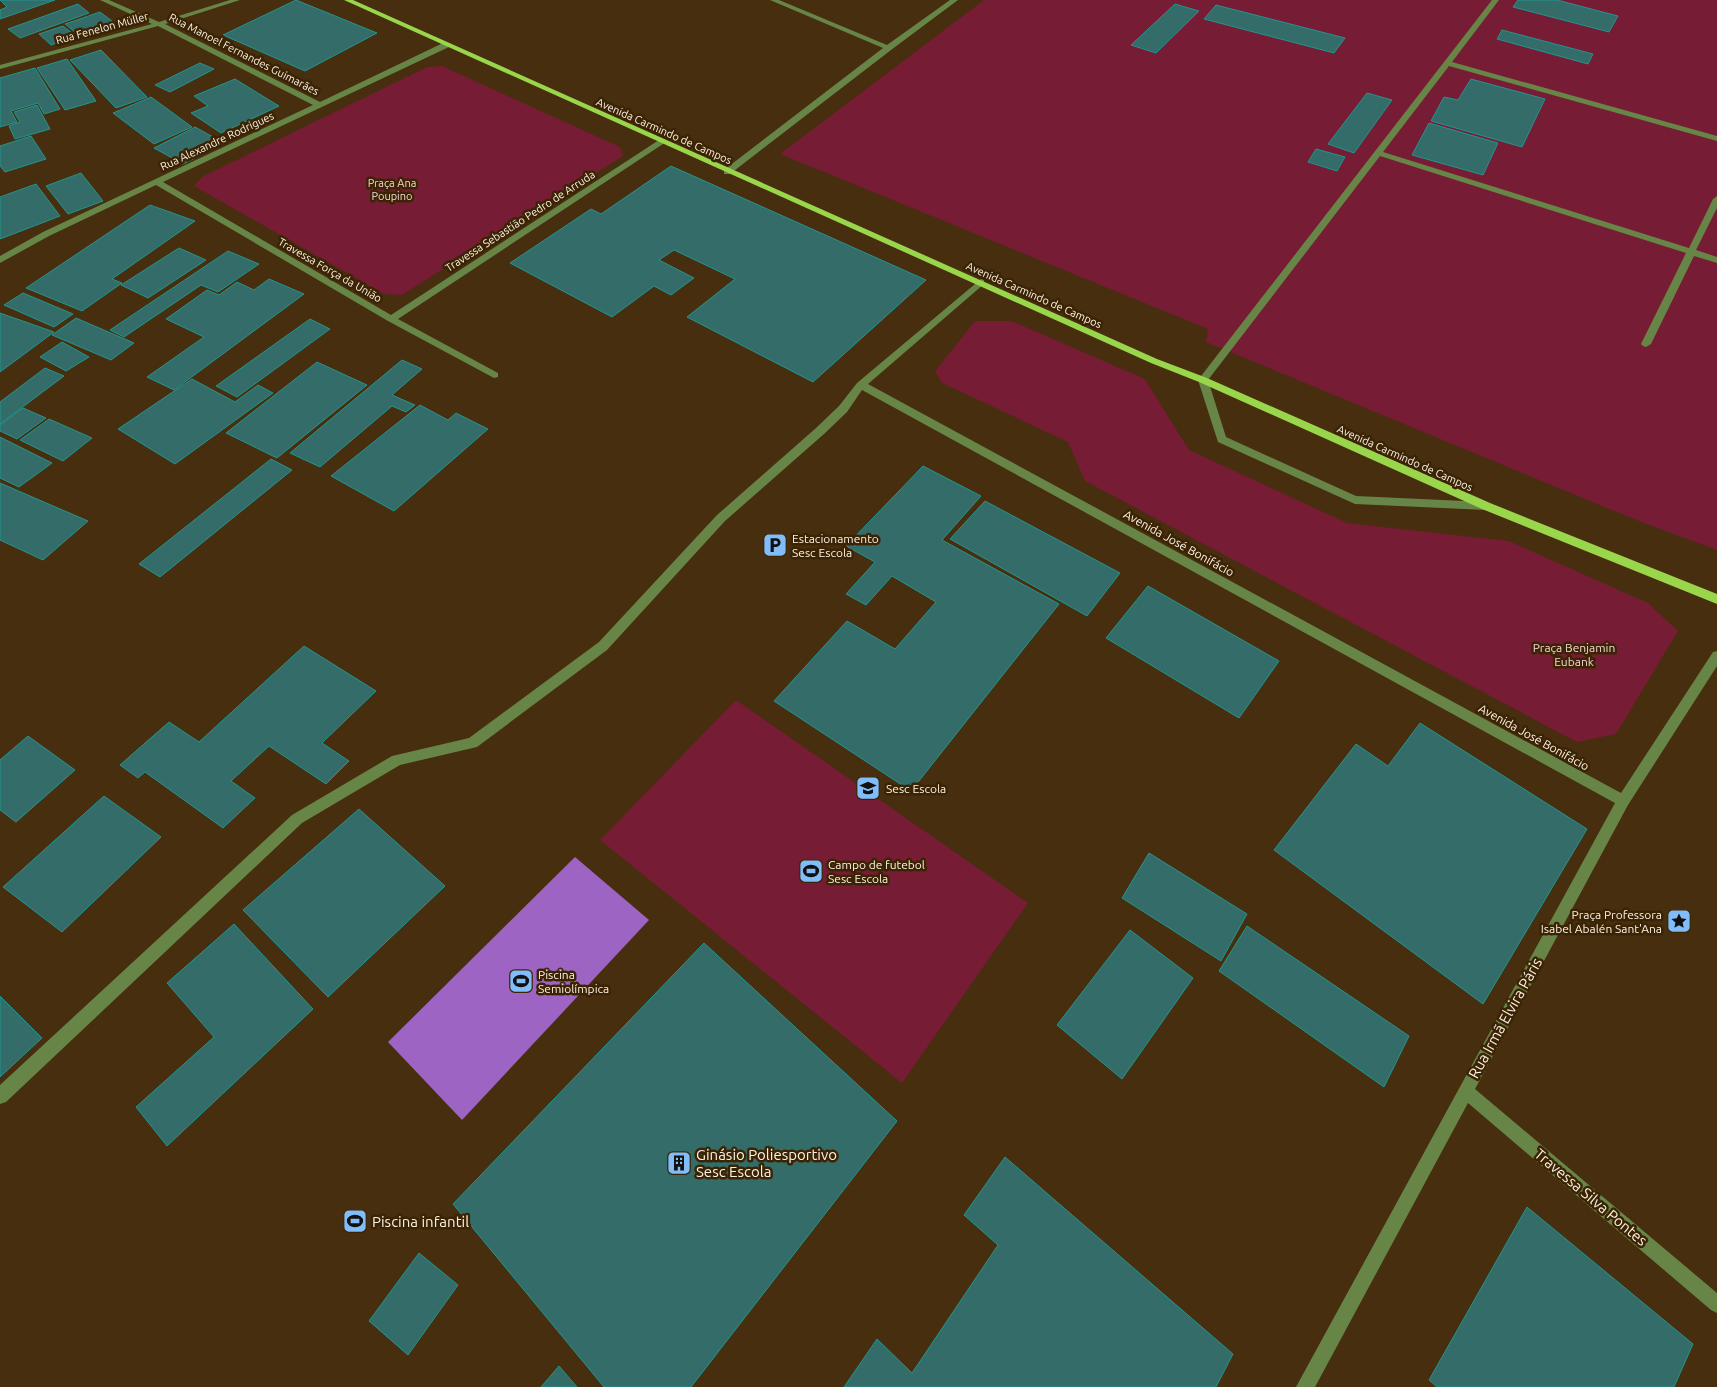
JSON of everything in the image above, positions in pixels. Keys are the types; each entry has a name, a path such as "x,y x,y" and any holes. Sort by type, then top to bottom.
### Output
{"main road":[{"name":"Avenida Carmindo de Campos","path":"347,0 727,172 981,282 1154,361 1203,380 1486,506 1717,599"}],"street":[{"name":"Rua Manoel Fernandes Guimarães","path":"103,0 160,24 320,105"},
{"name":"Rua Fenelon Müller","path":"0,67 160,24 237,0"},
{"path":"773,0 888,48"},
{"path":"727,172 888,48 955,0"},
{"path":"1486,506 1355,500 1222,439 1203,380 1496,0"},
{"name":"Rua Alexandre Rodrigues","path":"0,260 46,234 446,45"},
{"path":"1448,63 1717,139"},
{"name":"Travessa Sebastião Pedro de Arruda","path":"391,318 662,142"},
{"path":"1378,153 1717,260"},
{"name":"Travessa Força da União","path":"157,182 391,318 494,375"},
{"path":"1646,344 1717,198"},
{"path":"0,1096 296,819 397,760 472,742 603,646 721,518 820,431 843,409 861,385 981,282"},
{"name":"Avenida José Bonifácio","path":"861,385 1623,802"},
{"name":"Rua Irmã Elvira Páris","path":"1305,1387 1623,802 1717,656"},
{"name":"Travessa Silva Pontes","path":"1466,1091 1717,1304"}],"green space":[{"path":"984,0 1717,0 1717,550 1636,520 1206,342 1208,329 780,154"},
{"name":"Praça Ana Poupino","path":"442,66 620,147 623,156 402,295 384,294 194,186 202,177 427,67"},
{"name":"Praça Benjamin Eubank","path":"975,321 1012,321 1145,379 1189,450 1347,523 1509,541 1648,603 1678,631 1616,734 1577,742 1085,481 1068,442 942,383 935,371"},
{"name":"Campo de futebol Sesc Escola","path":"736,700 1028,903 902,1083 600,840"}],"shaded area":[{"name":"Piscina Semiolímpica","path":"575,857 649,920 462,1120 388,1042"}],"building":[{"path":"0,0 55,0 0,19 0,10 7,7"},
{"path":"296,0 377,33 305,71 223,35"},
{"path":"1518,0 1557,0 1618,16 1609,32 1513,7"},
{"path":"78,4 89,13 20,38 8,29"},
{"path":"1175,4 1199,11 1156,53 1131,45"},
{"path":"1216,5 1345,38 1334,53 1204,19"},
{"path":"100,12 116,24 81,37 65,24"},
{"path":"63,26 76,36 51,45 39,34"},
{"path":"1502,30 1593,54 1588,64 1497,39"},
{"path":"101,50 147,97 116,108 70,60"},
{"path":"67,59 96,101 65,110 37,68"},
{"path":"200,63 214,69 170,92 155,85"},
{"path":"35,68 60,109 44,114 38,103 11,111 17,122 0,127 0,78"},
{"path":"235,79 279,106 221,133 191,113 208,106 194,96"},
{"path":"1471,79 1545,99 1522,147 1431,121 1444,97 1458,100"},
{"path":"1367,93 1392,100 1354,153 1328,144"},
{"path":"151,97 192,127 154,144 113,113"},
{"path":"37,105 50,129 15,139 9,126 20,122 14,112"},
{"path":"1429,123 1498,143 1483,175 1412,155"},
{"path":"195,127 224,143 183,164 154,148"},
{"path":"31,136 46,159 5,172 0,166 0,146"},
{"path":"1316,149 1345,157 1337,171 1308,162"},
{"path":"671,166 926,280 813,382 687,317 735,279 674,250 659,260 694,278 671,295 654,286 612,317 510,263 591,209 601,214"},
{"path":"81,173 103,201 68,214 46,186"},
{"path":"36,184 60,216 0,239 0,197"},
{"path":"150,205 195,221 112,279 122,283 82,311 26,288"},
{"path":"179,248 206,260 148,298 121,285"},
{"path":"228,251 259,264 218,292 201,285 124,337 110,330"},
{"path":"269,279 304,294 174,390 147,377 204,337 166,319 207,290 219,295 237,282 254,290"},
{"path":"23,293 73,314 54,327 4,305"},
{"path":"0,313 54,332 0,372"},
{"path":"76,318 134,343 111,360 52,335"},
{"path":"310,319 330,329 237,397 216,386"},
{"path":"62,342 89,357 66,371 40,357"},
{"path":"402,360 422,369 392,395 415,405 406,412 392,406 320,467 290,453"},
{"path":"317,362 367,385 277,458 226,433"},
{"path":"45,368 64,376 0,424 0,402"},
{"path":"192,379 235,402 258,385 273,393 175,464 118,429"},
{"path":"420,405 448,420 456,413 488,429 394,511 331,476"},
{"path":"23,408 46,418 17,439 0,431 0,425"},
{"path":"49,419 92,438 63,461 20,440"},
{"path":"0,437 52,463 19,487 0,478"},
{"path":"271,459 292,470 160,577 139,564"},
{"path":"923,466 981,496 942,540 1059,604 911,791 774,701 847,621 895,649 936,602 892,576 866,605 846,594 875,562 846,546"},
{"path":"0,483 88,521 43,560 0,540"},
{"path":"985,501 1120,573 1087,616 950,539"},
{"path":"1148,586 1279,661 1239,718 1106,638"},
{"path":"304,646 376,691 322,743 349,761 326,784 269,746 231,781 255,798 223,828 145,772 138,778 120,765 169,722 199,742"},
{"path":"1420,723 1587,829 1483,1004 1274,850 1356,744 1388,766"},
{"path":"28,736 75,770 16,822 0,810 0,760"},
{"path":"104,796 161,837 62,932 3,887"},
{"path":"359,809 445,886 328,997 243,910"},
{"path":"1149,853 1247,914 1221,961 1122,898"},
{"path":"234,924 313,1009 167,1146 136,1107 214,1037 167,983"},
{"path":"1247,926 1409,1036 1384,1087 1219,971"},
{"path":"1130,930 1193,978 1122,1079 1057,1025"},
{"name":"Ginásio Poliesportivo Sesc Escola","path":"704,943 897,1121 691,1387 604,1387 453,1204"},
{"path":"0,996 42,1038 0,1077"},
{"path":"1005,1157 1233,1354 1216,1387 844,1387 877,1339 912,1373 998,1245 964,1215"},
{"path":"1527,1207 1693,1344 1674,1387 1437,1387 1429,1380"},
{"path":"419,1253 458,1285 408,1355 369,1321"},
{"path":"559,1366 577,1387 541,1387"}],"place":[{"name":"Estacionamento Sesc Escola","path":"775,545"},
{"name":"Sesc Escola","path":"868,788"},
{"name":"Campo de futebol Sesc Escola","path":"811,871"},
{"name":"Praça Professora Isabel Abalén Sant'Ana","path":"1679,921"},
{"name":"Piscina Semiolímpica","path":"521,981"},
{"name":"Ginásio Poliesportivo Sesc Escola","path":"679,1163"},
{"name":"Piscina infantil","path":"355,1221"}]}
